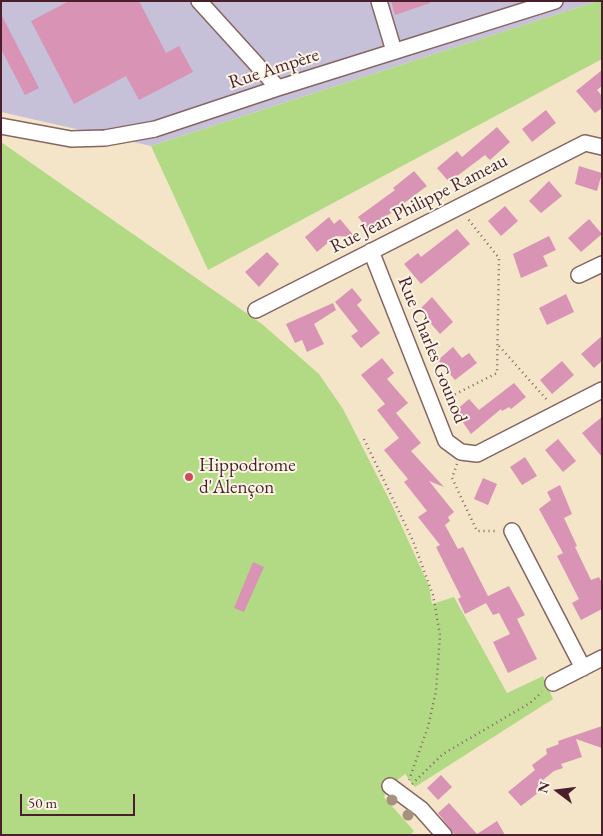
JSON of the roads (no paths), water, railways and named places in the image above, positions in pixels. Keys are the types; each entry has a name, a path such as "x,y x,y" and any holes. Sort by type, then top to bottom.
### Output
{"street":[{"path":"199,1 278,88"},
{"path":"379,1 394,51"},
{"name":"Rue Ampère","path":"1,126 71,139 106,138 155,129 549,2"},
{"name":"Rue Jean Philippe Rameau","path":"256,310 585,143 602,147"},
{"name":"Rue Charles Gounod","path":"371,251 446,441 461,452 477,454 602,390"},
{"path":"579,275 602,264"},
{"path":"512,531 583,668"},
{"path":"553,683 602,658"},
{"path":"399,790 421,809 444,835"}],"place":[{"name":"Hippodrome d'Alençon","path":"189,477"}]}
